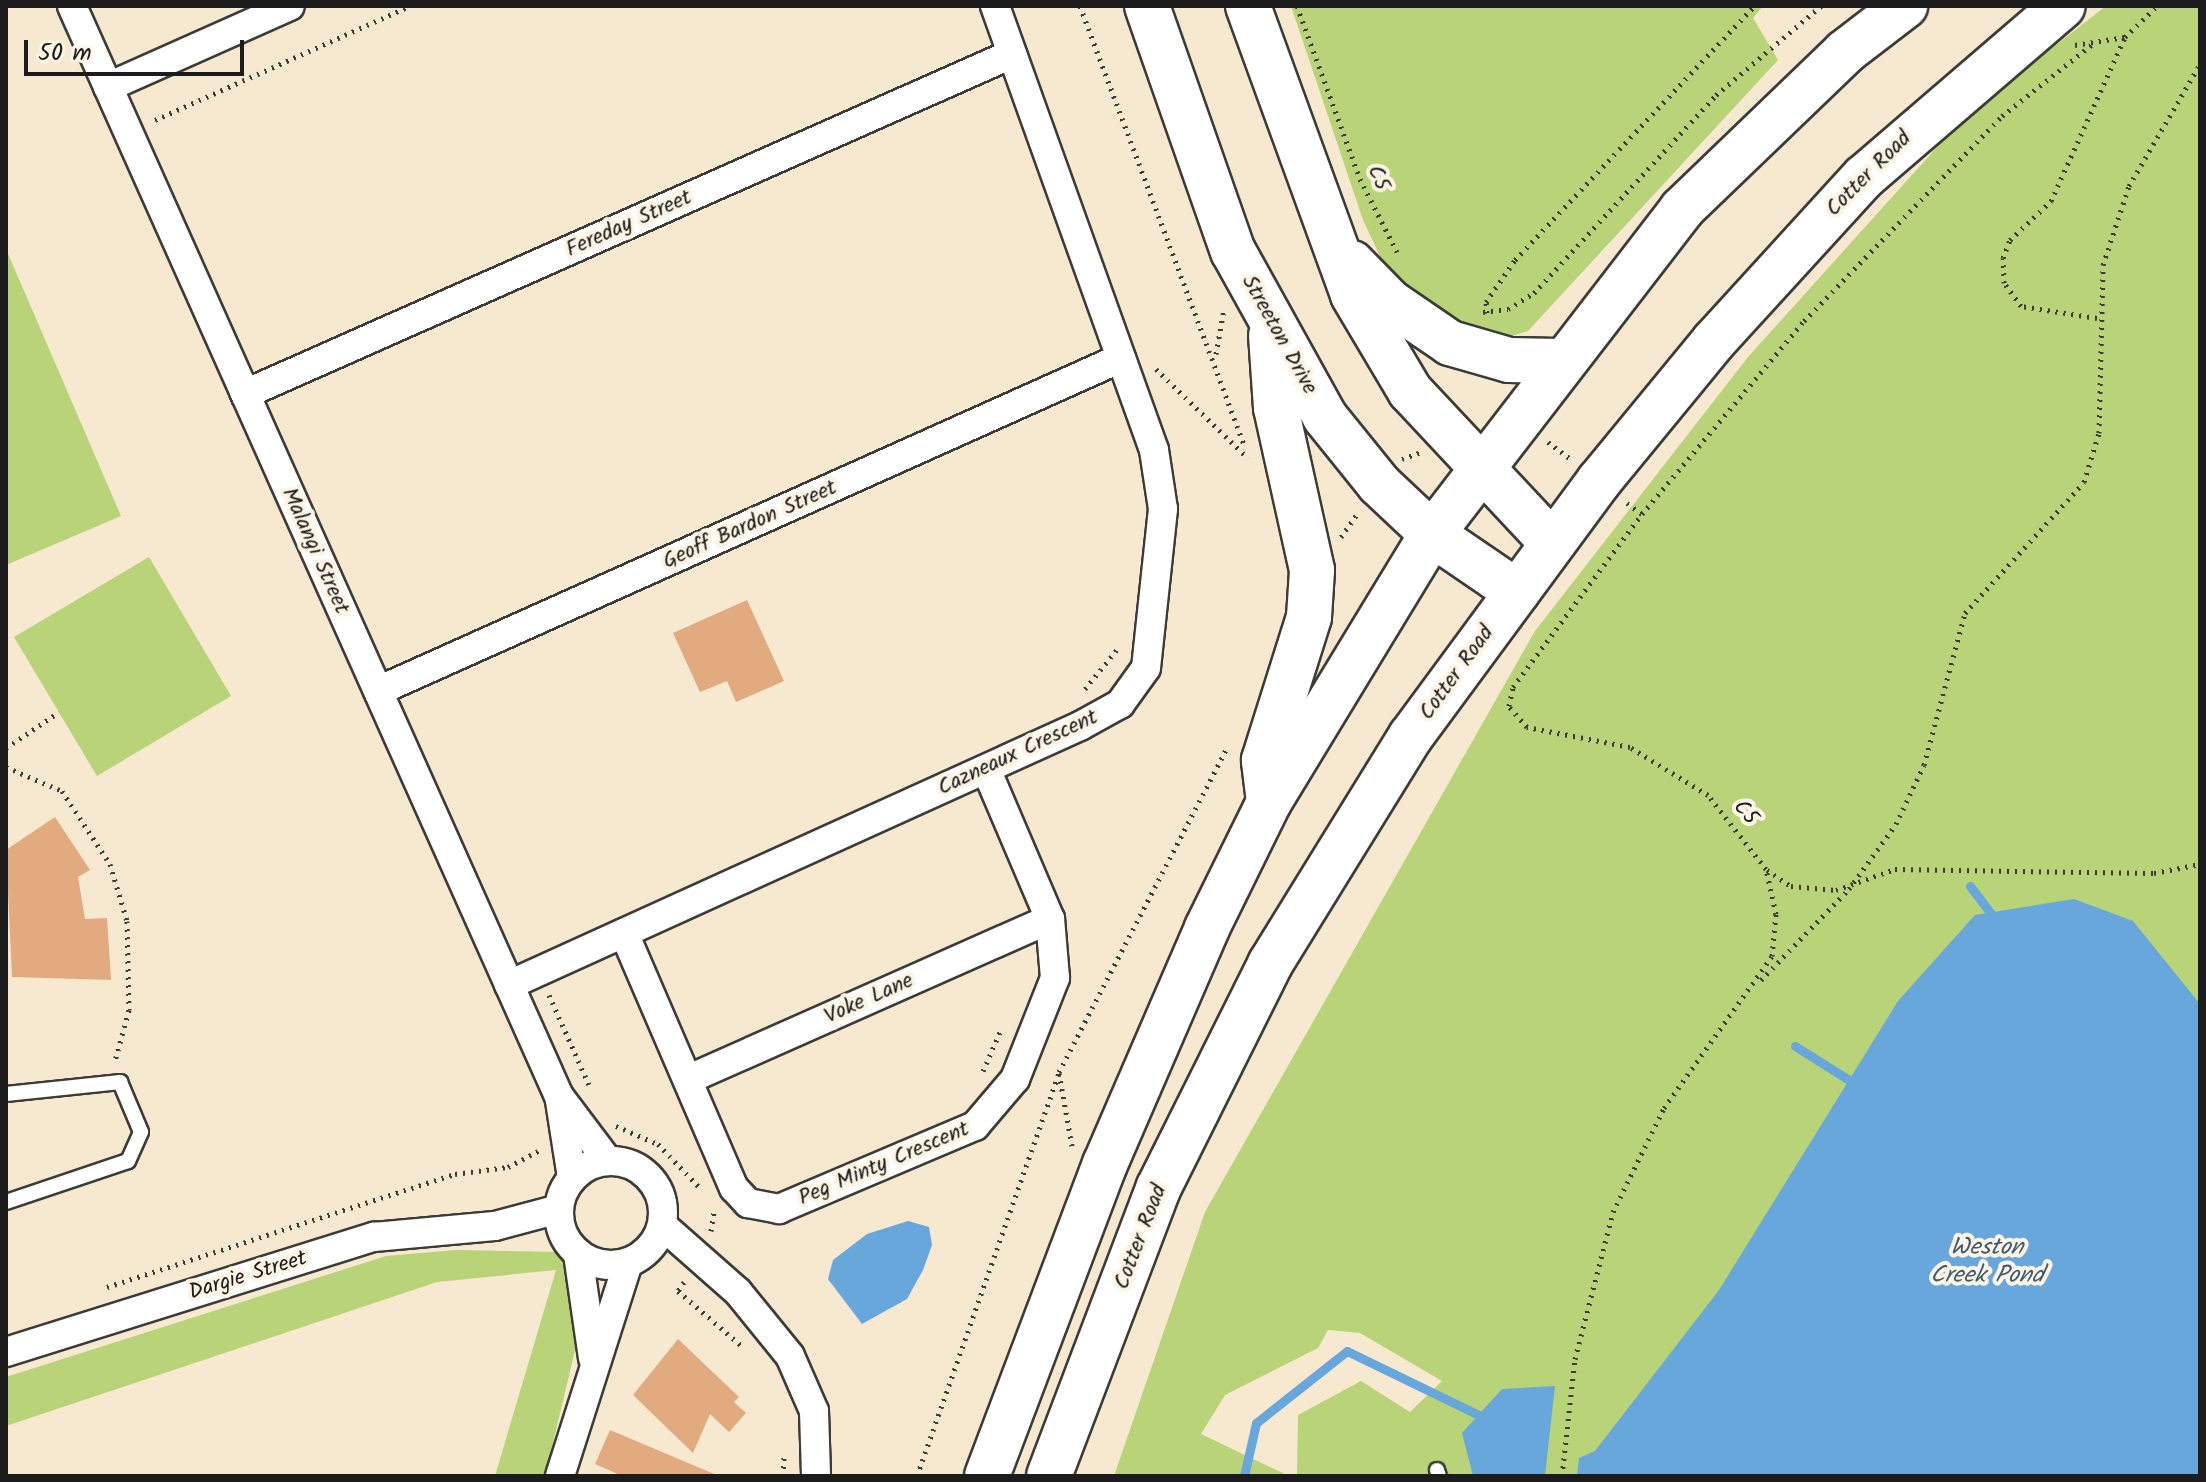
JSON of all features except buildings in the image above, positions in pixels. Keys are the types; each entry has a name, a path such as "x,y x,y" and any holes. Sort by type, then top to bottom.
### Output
{"main road":[{"name":"Streeton Drive","path":"1147,6 1233,251 1271,328 1364,468 1432,534 1517,592"},
{"path":"1248,6 1353,295 1410,391 1552,543"},
{"path":"987,1476 1105,1164 1269,802 1432,534 1482,471 1560,361 1682,209 1845,52 1905,6"},
{"name":"Cotter Road","path":"1049,1476 1159,1187 1270,964 1411,736 1599,481 1864,177 2063,6"},
{"path":"1337,247 1390,302 1450,343 1509,360 1560,361"},
{"path":"1269,802 1264,760 1309,617 1312,570 1276,408 1271,328"}],"street":[{"name":"Malangi Street","path":"72,6 559,1096 608,1161"},
{"path":"108,87 290,6"},
{"name":"Cazneaux Crescent","path":"509,985 986,769 1120,704 1146,668 1163,509 1154,450 995,6"},
{"name":"Fereday Street","path":"245,394 1012,54"},
{"name":"Geoff Bardon Street","path":"378,691 1121,358"},
{"name":"Peg Minty Crescent","path":"742,1197 779,1209 988,1117 1015,1079 1055,978 1050,919 986,769"},
{"name":"Voke Lane","path":"689,1079 1050,919"},
{"path":"624,933 742,1197"},
{"name":"Malangi Street","path":"559,1096 572,1178"},
{"path":"594,1367 567,1233 572,1178 608,1161 651,1180 662,1225 698,1262 738,1292 790,1356 814,1411 816,1476"},
{"path":"560,1476 594,1367 635,1259 662,1225"},
{"name":"Dargie Street","path":"6,1352 374,1237 495,1226 567,1233"},
{"path":"567,1233 611,1266 635,1259 698,1262"}],"lane":[{"path":"6,1094 108,1081 130,1091 138,1149 108,1171 6,1202"}],"path":[{"path":"155,120 410,6"},
{"name":"C5","path":"1297,6 1360,179 1402,264"},
{"path":"1487,313 1486,302 1515,260 1754,6"},
{"path":"1476,312 1487,313 1534,293 1716,95 1821,6"},
{"path":"2097,318 2030,311 2008,292 2002,266 2010,240 2065,178 2125,37 2157,6"},
{"path":"1521,415 1642,514 1804,321 2002,116 2095,42 2125,37"},
{"path":"1755,986 1849,889 1896,824 1924,765 1965,613 2084,482 2099,433 2097,318 2103,265 2129,186 2200,64"},
{"path":"1152,365 1248,458"},
{"name":"C5","path":"1562,1476 1575,1359 1613,1212 1664,1108 1755,986 1776,929 1766,869 1708,795 1670,767 1630,747 1527,727 1509,706 1513,687 1642,514"},
{"path":"1071,696 1119,648 1121,633"},
{"path":"6,748 59,712"},
{"path":"6,767 47,780 80,807 121,893 129,1010 108,1081"},
{"path":"1766,869 1791,886 1849,889 1895,869 2154,873 2200,864"},
{"path":"979,1079 1003,1024"},
{"path":"917,1476 1059,1072"},
{"path":"96,1291 455,1174 508,1167"},
{"path":"714,1210 742,1197"}],"green space":[{"path":"1291,6 1763,6 1753,18 1778,60 1528,331 1499,340 1443,316 1392,282 1363,220"},
{"path":"2106,6 2200,6 2200,1476 1297,1476 1298,1415 1361,1381 1410,1412 1442,1381 1360,1333 1328,1330 1318,1348 1225,1395 1201,1434 1289,1476 1114,1476 1205,1212 1535,631 1748,357 1966,115"},
{"path":"6,249 121,516 6,565"},
{"path":"149,557 231,696 97,776 14,637"},
{"path":"456,1250 557,1252 575,1278 577,1342 545,1476 495,1476 556,1270 437,1282 6,1426 6,1377 386,1256"}],"water":[{"name":"Weston Creek Pond","path":"2074,899 2133,921 2200,1004 2200,1476 1577,1476 1579,1458 1595,1451 1719,1290 1898,1001 1975,915"},
{"path":"908,1221 929,1227 932,1245 923,1270 907,1299 862,1324 828,1279 833,1260 867,1234"},
{"path":"1555,1386 1545,1476 1473,1476 1462,1433 1502,1389"}],"waterway":[{"path":"1970,886 1990,913"},
{"path":"1795,1046 1849,1080"},
{"path":"1244,1476 1256,1423 1347,1351 1479,1415"}]}
